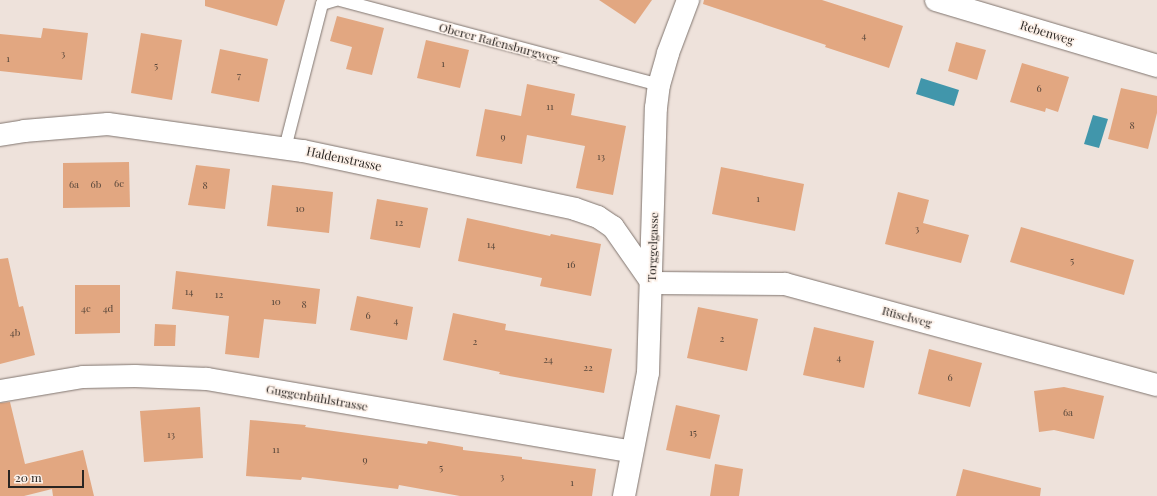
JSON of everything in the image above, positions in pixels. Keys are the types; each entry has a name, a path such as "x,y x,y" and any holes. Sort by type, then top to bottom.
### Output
{"street":[{"name":"Torggelgasse","path":"624,496 648,373 652,283 656,108 659,85 668,53 688,0"},
{"name":"Rebenweg","path":"936,0 1157,66"},
{"name":"Haldenstrasse","path":"0,135 24,131 108,124 285,148 575,209 598,217 613,227 652,283"},
{"name":"Rüselweg","path":"652,283 785,284 1157,385"},
{"name":"Guggenbühlstrasse","path":"0,391 83,377 135,376 207,379 632,452"}],"lane":[{"path":"285,148 322,4 335,0"},
{"name":"Oberer Rafensburgweg","path":"340,0 659,85"}],"water":[{"path":"921,78 959,90 954,106 916,94"},
{"path":"1093,115 1108,119 1099,148 1084,144"}],"building":[{"path":"205,0 285,0 277,26 205,6"},
{"path":"599,0 652,0 635,24"},
{"path":"704,0 822,0 903,26 889,68 825,47 826,45 703,4"},
{"path":"337,16 384,28 372,75 346,69 352,47 330,41"},
{"path":"43,28 88,33 82,80 0,71 0,34 41,38"},
{"path":"141,33 182,40 172,100 131,93"},
{"path":"426,40 469,50 460,88 417,78"},
{"path":"956,42 986,50 977,80 948,71"},
{"path":"220,49 268,59 259,102 211,93"},
{"path":"1022,63 1069,77 1058,112 1046,108 1045,112 1010,102"},
{"path":"527,84 575,94 571,115 626,126 613,195 576,188 585,146 527,135 522,164 476,156 485,109 521,116"},
{"path":"1121,88 1157,96 1157,113 1148,149 1108,139"},
{"path":"129,162 130,207 63,208 63,163"},
{"path":"196,165 230,169 225,209 188,205"},
{"path":"721,167 804,184 795,231 712,214"},
{"path":"272,185 333,192 329,233 267,226"},
{"path":"898,192 929,200 923,223 969,235 961,263 885,244"},
{"path":"377,199 428,208 420,248 370,239"},
{"path":"467,218 550,236 551,234 601,244 591,296 540,286 542,278 458,261"},
{"path":"1021,227 1134,260 1124,295 1010,262"},
{"path":"8,258 19,307 23,306 35,355 0,364 0,259"},
{"path":"176,271 320,289 316,324 264,319 259,358 225,354 229,316 172,309"},
{"path":"75,285 120,285 120,333 75,334"},
{"path":"357,296 413,307 407,340 350,330"},
{"path":"698,307 758,319 747,371 687,358"},
{"path":"453,313 506,324 505,330 612,349 604,393 499,374 500,372 443,360"},
{"path":"155,324 176,325 175,346 154,346"},
{"path":"814,327 874,341 864,388 803,375"},
{"path":"929,349 982,363 970,407 918,394"},
{"path":"1064,387 1104,396 1094,439 1054,430 1039,432 1034,391"},
{"path":"10,402 25,464 83,450 94,496 53,496 52,489 24,496 0,496 0,403"},
{"path":"676,405 720,415 710,459 666,450"},
{"path":"200,407 203,458 144,462 140,411"},
{"path":"250,420 306,425 305,427 427,444 428,441 463,447 463,450 522,457 522,459 596,469 592,496 460,496 399,485 398,489 302,477 301,480 246,476"},
{"path":"715,464 743,469 739,496 710,496"},
{"path":"963,469 1041,488 1040,496 956,496"}]}
